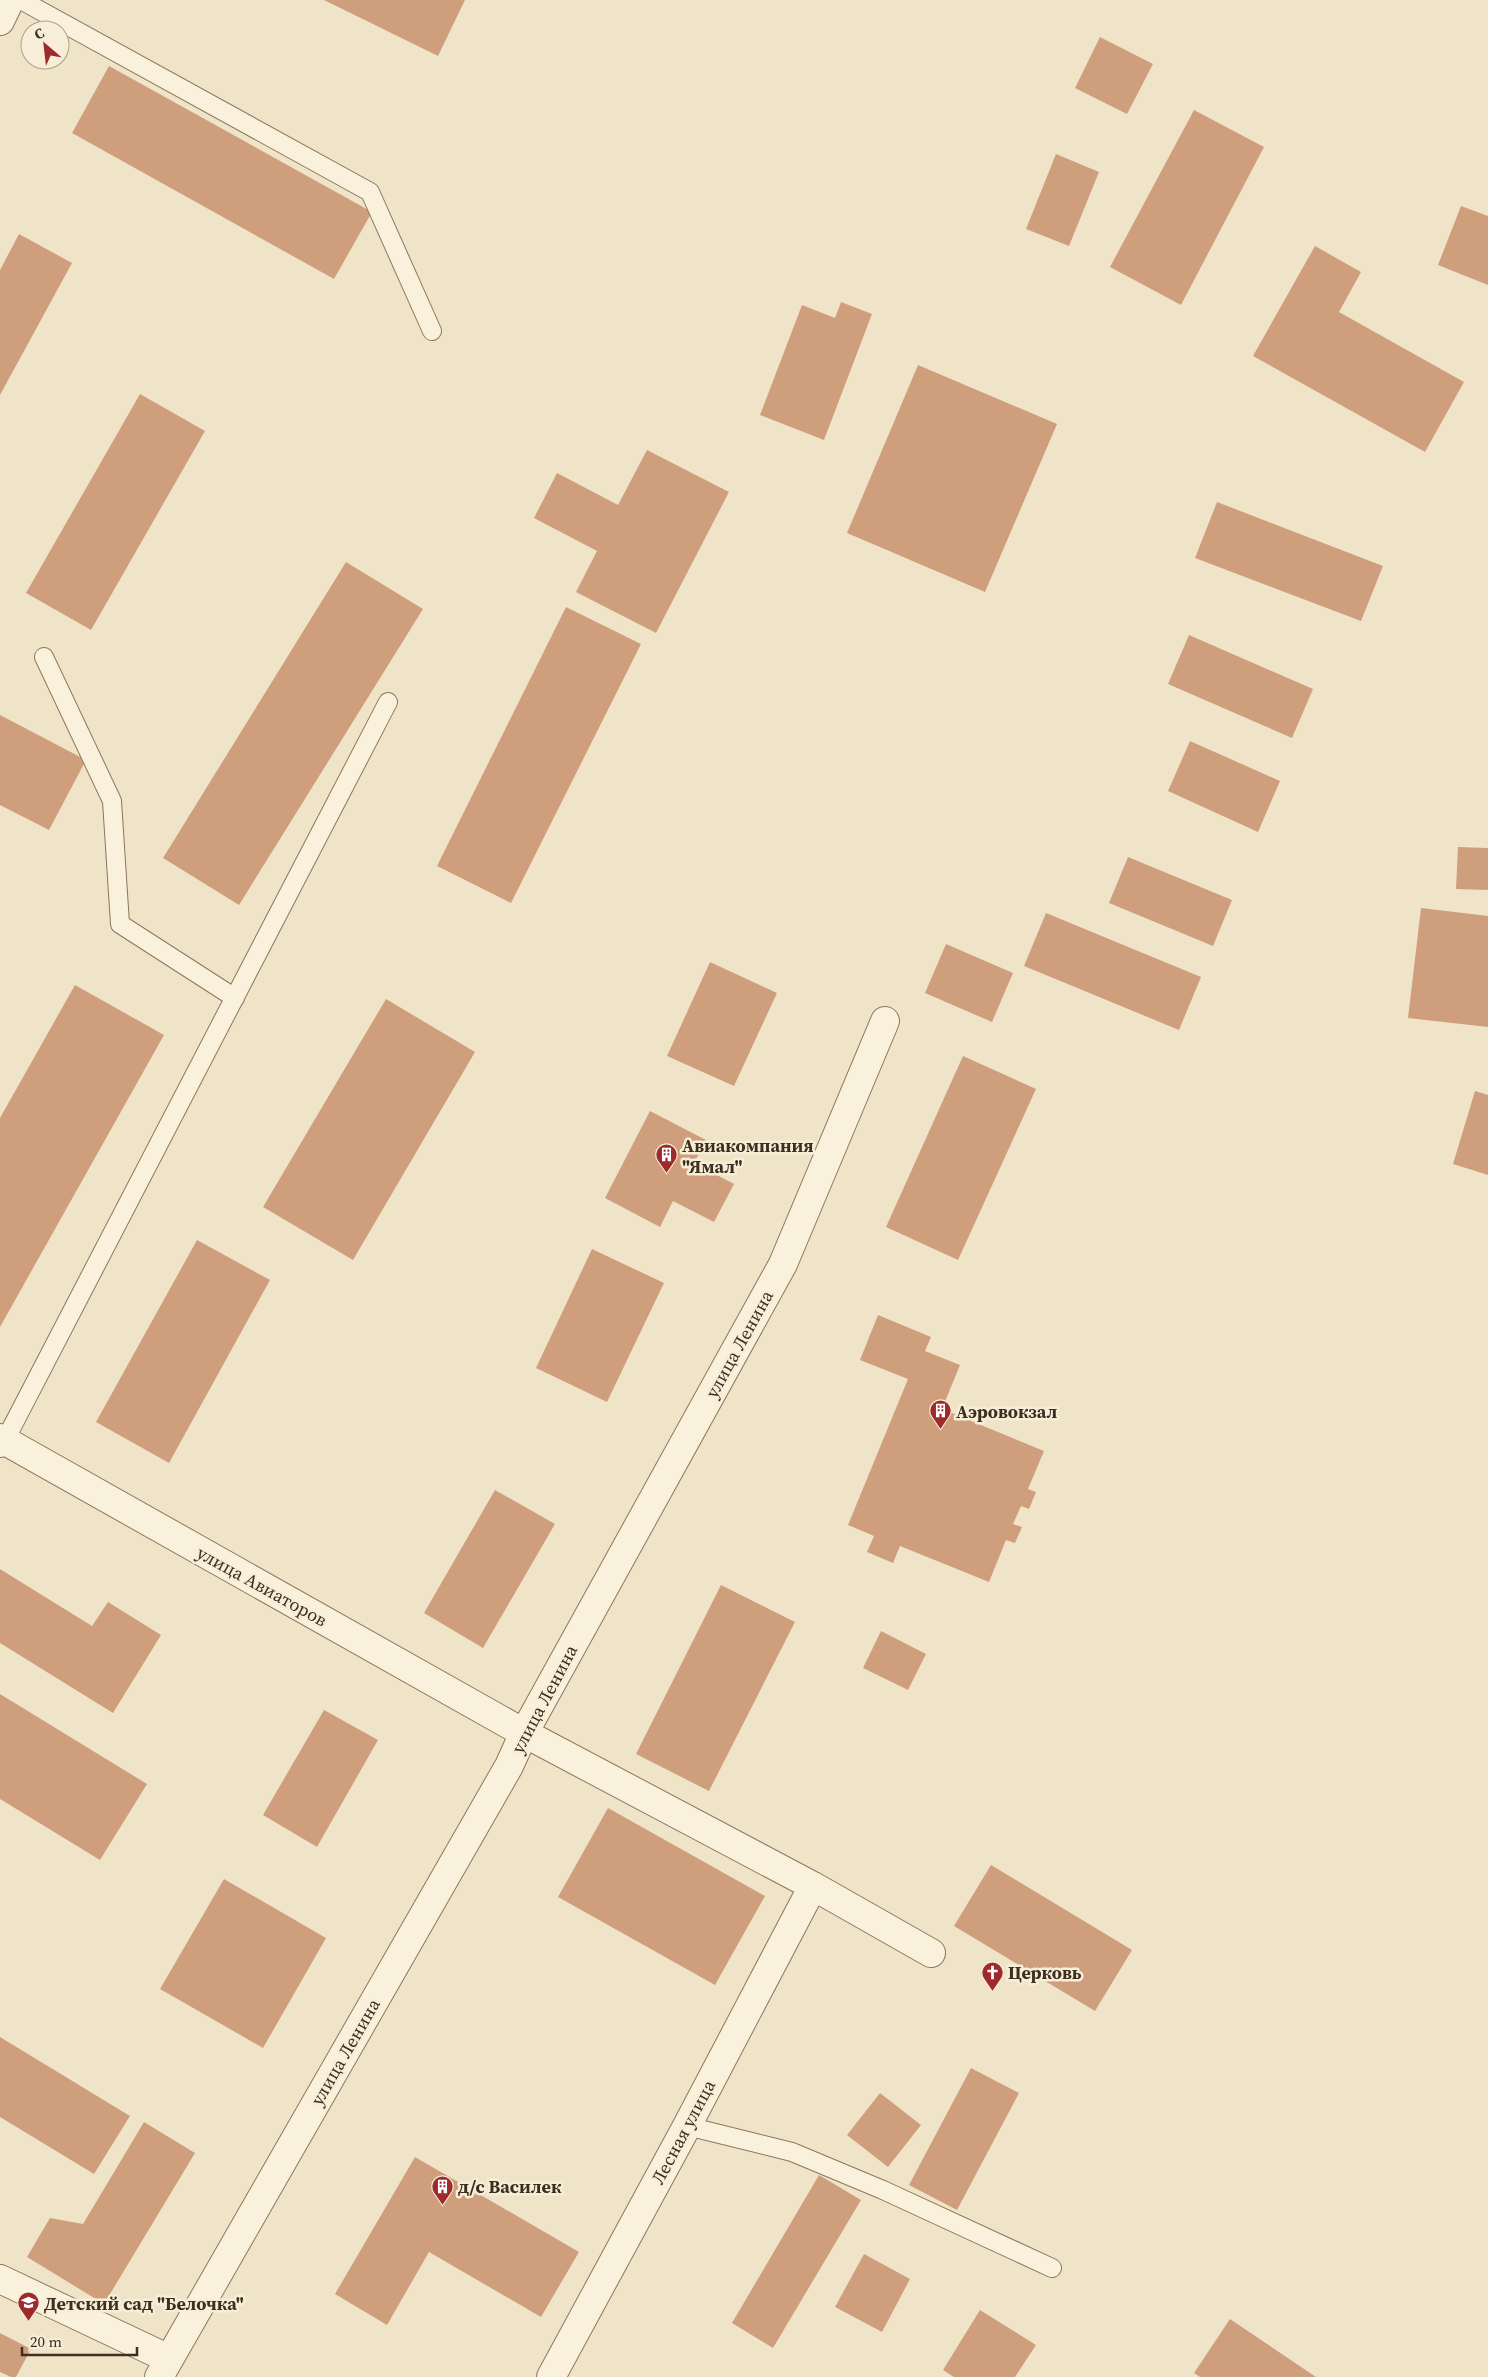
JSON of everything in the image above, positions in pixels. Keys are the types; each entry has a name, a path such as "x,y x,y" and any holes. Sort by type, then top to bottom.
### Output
{"street":[{"path":"0,21 10,0"},
{"name":"улица Ленина","path":"0,2279 164,2368 509,1766 524,1733 782,1264 885,1021"},
{"name":"улица Авиаторов","path":"2,1443 524,1733 813,1886 932,1953"},
{"name":"Лесная улица","path":"551,2377 687,2126 813,1886"}],"lane":[{"path":"21,0 370,192 432,331"},
{"path":"44,657 112,801 120,924 235,998"},
{"path":"2,1443 388,702"},
{"path":"687,2126 792,2152 883,2190 1052,2268"}],"building":[{"path":"324,0 465,0 438,56"},
{"path":"1100,37 1153,64 1127,114 1075,88"},
{"path":"109,66 372,212 334,279 72,133"},
{"path":"1194,110 1264,147 1181,305 1110,267"},
{"path":"1056,154 1099,172 1069,246 1026,229"},
{"path":"1461,206 1488,216 1488,285 1438,265"},
{"path":"19,234 72,263 0,395 0,270"},
{"path":"1315,246 1361,272 1339,312 1464,382 1425,452 1253,356"},
{"path":"841,302 872,314 824,440 760,415 802,305 835,318"},
{"path":"918,365 1057,424 985,592 847,533"},
{"path":"140,394 205,431 91,630 26,593"},
{"path":"647,450 729,492 656,633 576,592 597,551 534,518 557,473 618,505"},
{"path":"1217,502 1383,566 1361,621 1195,558"},
{"path":"346,562 423,609 239,905 163,858"},
{"path":"566,607 641,644 511,903 437,866"},
{"path":"1189,635 1313,689 1292,738 1168,684"},
{"path":"0,715 86,760 49,830 0,805"},
{"path":"1190,741 1280,781 1258,832 1168,791"},
{"path":"1458,847 1488,848 1488,890 1456,889"},
{"path":"1128,857 1232,900 1213,946 1109,903"},
{"path":"1421,908 1488,916 1488,1027 1408,1018"},
{"path":"1046,913 1201,977 1179,1030 1024,966"},
{"path":"946,944 1013,973 992,1022 925,993"},
{"path":"710,962 777,993 734,1086 667,1056"},
{"path":"75,985 164,1035 0,1327 0,1118"},
{"path":"386,999 475,1052 353,1260 263,1207"},
{"path":"963,1056 1036,1089 958,1260 886,1227"},
{"path":"1475,1091 1488,1095 1488,1175 1453,1164"},
{"name":"Авиакомпания \"Ямал\"","path":"650,1111 706,1140 694,1163 734,1184 714,1222 673,1201 660,1227 605,1198"},
{"path":"197,1240 270,1280 169,1463 96,1422"},
{"path":"592,1249 664,1283 607,1402 536,1368"},
{"name":"Аэровокзал","path":"878,1315 931,1337 925,1351 960,1365 942,1409 1044,1451 1028,1489 1036,1492 1029,1509 1021,1506 1013,1524 1022,1527 1015,1543 1006,1540 989,1582 900,1546 893,1563 867,1552 874,1536 848,1525 908,1379 860,1360"},
{"path":"495,1490 555,1524 483,1648 424,1613"},
{"path":"0,1569 92,1626 108,1602 161,1635 113,1713 0,1643"},
{"path":"721,1585 795,1622 709,1791 636,1754"},
{"path":"881,1631 926,1654 908,1690 863,1668"},
{"path":"0,1694 147,1784 100,1860 0,1799"},
{"path":"324,1710 378,1740 317,1847 263,1815"},
{"path":"608,1808 765,1896 715,1985 558,1897"},
{"path":"991,1865 1132,1950 1095,2011 954,1926"},
{"path":"224,1879 326,1938 263,2048 160,1989"},
{"path":"0,2037 130,2116 94,2174 0,2117"},
{"path":"971,2068 1019,2093 957,2210 909,2185"},
{"path":"880,2093 921,2125 888,2167 847,2135"},
{"path":"144,2122 195,2153 104,2304 27,2257 50,2218 83,2224"},
{"name":"д/с Василек","path":"415,2157 579,2252 541,2317 429,2252 387,2325 335,2294"},
{"path":"819,2175 861,2200 773,2348 732,2323"},
{"path":"864,2254 910,2279 882,2332 835,2307"},
{"path":"980,2310 1036,2345 1015,2377 954,2377 943,2370"},
{"path":"1230,2319 1316,2377 1200,2377 1194,2373"},
{"path":"0,2333 31,2349 16,2377 0,2372"}],"place":[{"name":"Авиакомпания \"Ямал\"","path":"666,1174"},
{"name":"Аэровокзал","path":"940,1430"},
{"name":"Церковь","path":"992,1991"},
{"name":"д/с Василек","path":"442,2205"},
{"name":"Детский сад \"Белочка\"","path":"28,2322"}]}
